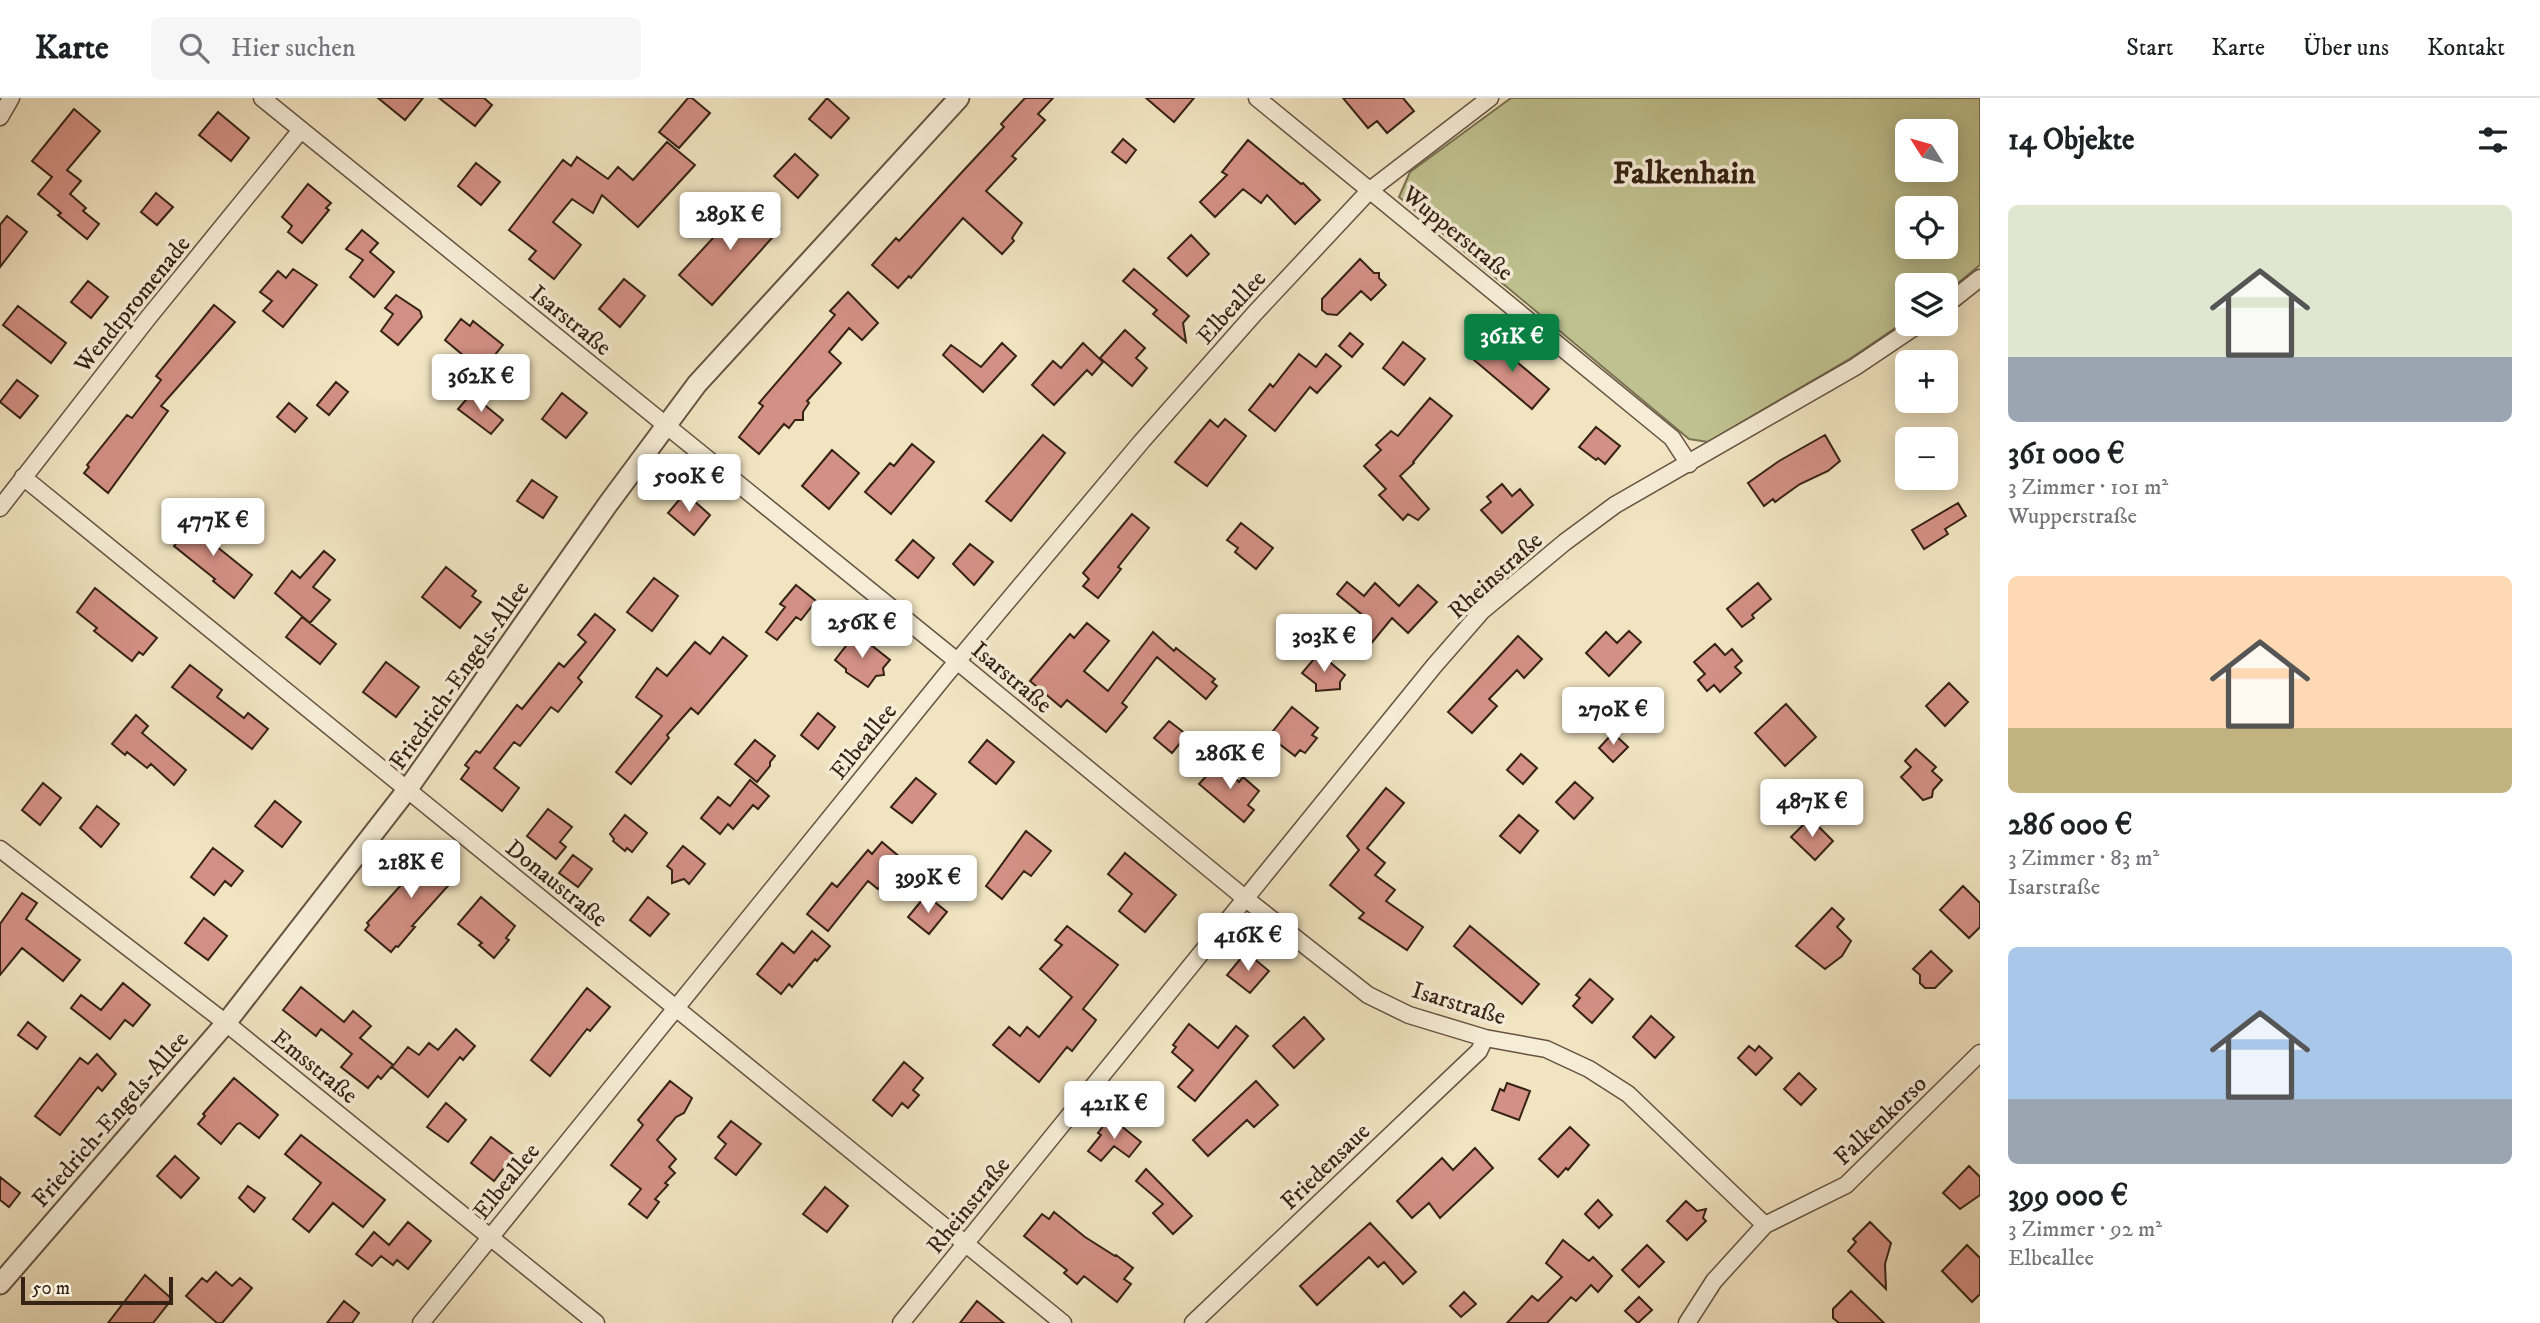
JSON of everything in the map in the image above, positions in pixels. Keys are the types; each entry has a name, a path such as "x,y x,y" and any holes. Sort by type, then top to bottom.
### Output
{"street":[{"path":"0,117 11,98"},
{"name":"Isarstraße","path":"262,98 957,661 1246,900 1368,995 1409,1015 1485,1038 1546,1049 1589,1069 1628,1094 1765,1224"},
{"name":"Friedrich-Engels-Allee","path":"0,1284 226,1023 407,790 697,384 959,98"},
{"name":"Wupperstraße","path":"1257,98 1672,438 1689,464"},
{"name":"Elbeallee","path":"421,1323 957,661 1142,440 1370,190 1490,98"},
{"name":"Wendtpromenade","path":"0,508 148,318 302,130"},
{"path":"1958,295 1980,278"},
{"name":"Rheinstraße","path":"901,1323 1434,666 1482,611 1565,542 1615,505 1855,367 1901,336"},
{"name":"Donaustraße","path":"23,477 1063,1323"},
{"name":"Emsstraße","path":"0,849 226,1023 596,1323"},
{"name":"Friedensaue","path":"1193,1323 1479,1051 1485,1038"},
{"name":"Falkenkorso","path":"1687,1323 1714,1281 1765,1224 1846,1185 1980,1053"}],"green space":[{"path":"1511,98 1980,98 1980,265 1958,283 1958,273 1895,273 1895,328 1851,358 1708,442 1689,439 1399,197 1410,172"}],"building":[{"path":"378,98 423,98 405,120"},
{"path":"439,98 484,98 492,105 475,126"},
{"path":"688,98 692,98 710,113 679,148 659,132"},
{"path":"827,98 849,118 831,138 809,119"},
{"path":"1025,98 1053,98 1038,114 1045,120 1012,156 1016,159 986,191 1022,223 1012,238 1014,241 1002,254 963,218 911,278 909,276 898,288 872,265 896,238 899,241 1004,127 1001,124"},
{"path":"1146,98 1194,98 1174,122"},
{"path":"1343,98 1403,98 1414,111 1387,133 1377,121 1368,128"},
{"path":"74,109 100,131 67,170 81,181 70,194 86,208 83,211 99,224 87,239 38,194 52,177 32,161"},
{"path":"218,112 249,138 231,161 199,135"},
{"path":"1123,139 1136,150 1126,163 1112,152"},
{"path":"1248,140 1303,183 1320,200 1295,224 1267,195 1261,203 1243,189 1215,217 1200,202 1227,175 1222,172"},
{"path":"667,142 695,165 638,227 602,195 593,213 572,199 553,222 581,245 554,279 529,259 536,251 509,230 563,160 571,166 577,157 608,179 618,167 633,180"},
{"path":"795,154 818,175 798,198 774,176"},
{"path":"476,163 500,182 481,205 458,186"},
{"path":"308,184 331,203 326,208 329,210 302,243 288,232 292,226 282,217"},
{"path":"156,193 173,207 157,225 141,212"},
{"path":"748,200 780,229 712,305 679,275"},
{"path":"7,216 27,232 0,267 0,225"},
{"path":"362,230 378,243 370,252 394,272 374,297 350,277 363,260 346,249"},
{"path":"1191,235 1209,254 1187,276 1168,258"},
{"path":"1360,259 1374,273 1379,273 1379,278 1386,285 1371,300 1361,291 1337,315 1327,314 1322,310 1322,299"},
{"path":"293,269 317,285 283,327 263,311 272,301 260,292 278,271 286,278"},
{"path":"1134,269 1189,316 1183,323 1186,342 1153,314 1157,310 1123,281"},
{"path":"624,279 645,296 620,327 599,309"},
{"path":"88,281 108,297 91,318 71,302"},
{"path":"848,292 878,323 862,340 849,328 829,352 841,363 807,401 809,403 803,412 803,420 795,420 789,428 784,424 759,454 739,437 763,406 759,403 835,315 830,311"},
{"path":"396,295 420,311 422,317 398,345 381,331 393,314 385,308"},
{"path":"214,305 235,322 161,406 168,411 108,493 84,473 89,467 87,465 127,415 132,418 161,380 156,376"},
{"path":"18,306 66,343 51,363 3,325"},
{"path":"461,319 470,326 473,321 503,345 482,371 445,340"},
{"path":"1125,330 1145,348 1136,358 1147,368 1132,386 1100,358"},
{"path":"1350,333 1363,344 1352,357 1339,346"},
{"path":"1491,340 1549,389 1532,409 1474,360"},
{"path":"1403,342 1425,359 1404,385 1383,368"},
{"path":"1002,343 1016,356 983,392 943,355 951,345 981,367"},
{"path":"1083,343 1103,362 1092,375 1087,370 1054,405 1032,385 1053,361 1061,368"},
{"path":"1299,354 1316,367 1326,354 1341,366 1317,393 1310,387 1275,431 1249,410 1270,384 1273,387"},
{"path":"17,380 38,396 20,418 0,402"},
{"path":"336,382 348,392 329,415 317,405"},
{"path":"562,393 587,413 566,438 542,419"},
{"path":"471,394 503,420 491,434 458,409"},
{"path":"1430,398 1452,416 1400,476 1429,509 1418,520 1408,514 1403,520 1379,495 1386,489 1364,466 1381,450 1376,445 1391,431 1398,436"},
{"path":"289,403 307,418 295,432 277,417"},
{"path":"1225,419 1246,436 1207,486 1175,462 1210,420 1218,427"},
{"path":"1596,427 1620,446 1605,464 1579,447"},
{"path":"1043,435 1065,453 1011,521 986,501"},
{"path":"1825,435 1840,461 1828,471 1764,506 1748,483 1779,461"},
{"path":"912,444 934,462 891,514 865,492 890,463 894,466"},
{"path":"832,450 859,473 829,509 802,486"},
{"path":"532,480 557,497 543,518 517,501"},
{"path":"1502,484 1512,496 1520,489 1533,505 1502,533 1481,510 1491,502 1487,497"},
{"path":"685,493 710,515 694,535 668,513"},
{"path":"1958,503 1966,516 1945,529 1948,534 1924,549 1912,530"},
{"path":"1132,514 1149,528 1098,598 1083,586 1089,579 1083,573"},
{"path":"197,518 218,535 211,542 252,575 234,598 174,546"},
{"path":"1241,523 1273,548 1256,569 1235,552 1238,548 1227,540"},
{"path":"913,540 934,558 918,578 896,560"},
{"path":"970,544 993,562 974,585 953,564"},
{"path":"324,551 335,560 313,587 330,600 310,623 275,593 292,571 300,578"},
{"path":"446,567 476,591 472,596 481,602 460,628 422,597"},
{"path":"654,578 678,596 652,631 627,612"},
{"path":"1347,582 1364,596 1375,583 1399,606 1418,585 1437,602 1408,633 1392,618 1365,651 1350,638 1366,618 1337,594"},
{"path":"1758,583 1771,599 1742,627 1727,609"},
{"path":"796,585 816,601 801,620 796,617 777,640 766,632 785,607 780,604"},
{"path":"95,588 157,638 143,655 139,652 132,661 94,631 97,628 77,612"},
{"path":"595,614 615,630 578,678 582,682 558,712 551,707 520,746 514,742 494,768 519,788 502,811 461,779 469,768 465,765 476,751 480,753 517,705 522,709 559,663 564,667 586,642 578,635"},
{"path":"302,617 336,644 320,664 286,637"},
{"path":"1087,623 1109,641 1084,671 1108,691 1153,632 1174,651 1176,648 1215,679 1212,682 1217,686 1206,699 1157,657 1122,703 1127,707 1106,732 1067,700 1061,707 1030,681 1070,634 1074,638"},
{"path":"1629,631 1641,642 1609,676 1586,653 1606,632 1617,643"},
{"path":"856,633 890,660 883,668 884,675 876,676 868,687 846,672 835,660"},
{"path":"1518,636 1542,659 1524,678 1517,670 1489,699 1497,706 1472,733 1448,712"},
{"path":"723,637 747,656 698,714 691,708 667,735 669,738 631,784 616,772 662,716 636,697 657,668 667,676 695,642 710,654"},
{"path":"1715,644 1725,655 1732,649 1742,661 1735,667 1741,673 1720,692 1714,685 1707,691 1698,680 1705,674 1694,662"},
{"path":"1319,653 1345,675 1340,682 1340,689 1316,691 1316,684 1302,673"},
{"path":"386,662 419,687 396,717 363,692"},
{"path":"190,665 222,690 217,697 244,718 248,713 268,729 252,749 172,687"},
{"path":"1949,683 1968,702 1945,726 1926,706"},
{"path":"1786,704 1816,737 1785,766 1755,733"},
{"path":"1292,707 1318,728 1312,735 1317,738 1305,753 1300,750 1295,756 1269,736"},
{"path":"818,713 835,727 818,749 801,735"},
{"path":"136,715 148,726 142,733 186,770 174,785 151,764 147,768 112,744"},
{"path":"1169,721 1187,735 1172,753 1154,738"},
{"path":"1613,733 1628,747 1613,762 1599,748"},
{"path":"755,740 775,756 757,782 735,764"},
{"path":"987,740 1014,762 996,784 969,762"},
{"path":"1916,749 1936,767 1932,771 1942,780 1933,790 1932,797 1923,800 1901,777 1911,767 1905,761"},
{"path":"1521,754 1537,768 1523,784 1507,770"},
{"path":"1218,763 1239,782 1243,777 1259,791 1248,805 1254,810 1244,822 1199,784"},
{"path":"916,778 936,794 912,823 891,807"},
{"path":"750,780 769,796 758,809 753,805 733,829 728,824 720,834 701,818 718,797 730,806"},
{"path":"1575,782 1593,798 1574,819 1556,802"},
{"path":"43,783 61,798 40,825 22,810"},
{"path":"1386,788 1404,803 1367,848 1385,863 1375,875 1395,890 1386,901 1423,927 1407,950 1359,918 1364,913 1330,885 1359,850 1347,836"},
{"path":"275,801 301,822 282,847 255,826"},
{"path":"97,806 119,824 101,847 80,828"},
{"path":"548,809 572,827 560,842 566,847 556,859 527,836"},
{"path":"625,815 647,833 632,852 627,848 625,851 613,841 610,834"},
{"path":"1519,815 1538,831 1520,853 1500,836"},
{"path":"1810,818 1833,841 1815,860 1791,837"},
{"path":"1026,831 1051,851 1031,876 1024,871 1002,899 986,886"},
{"path":"882,842 902,859 878,889 868,881 828,931 807,914 832,883 837,887 868,850 872,854"},
{"path":"683,846 705,864 689,884 684,879 672,883 672,870 667,866"},
{"path":"213,848 243,871 231,886 225,881 214,895 191,877"},
{"path":"431,849 458,870 453,876 455,878 391,952 365,930 369,925 367,923 410,875 407,873 425,852 427,854"},
{"path":"1125,853 1176,895 1145,932 1119,911 1132,894 1108,874"},
{"path":"573,855 592,869 578,887 559,873"},
{"path":"1963,886 1980,903 1980,927 1969,938 1940,910"},
{"path":"22,893 37,903 26,919 80,960 63,981 22,948 0,975 0,924"},
{"path":"926,895 947,912 929,934 908,917"},
{"path":"481,897 515,926 506,938 509,940 494,958 479,945 482,943 458,924"},
{"path":"648,897 669,914 650,936 630,920"},
{"path":"1832,908 1844,919 1837,927 1851,941 1842,956 1825,969 1796,946"},
{"path":"204,918 227,936 208,960 185,943"},
{"path":"1067,926 1118,965 1083,1009 1096,1020 1094,1023 1072,1051 1067,1047 1039,1082 993,1045 1009,1027 1020,1036 1027,1027 1039,1037 1072,997 1040,969 1062,945 1055,940"},
{"path":"1470,926 1539,984 1522,1004 1454,946"},
{"path":"812,931 830,946 817,961 815,959 792,987 789,984 781,994 757,974 782,943 794,953"},
{"path":"1931,951 1952,971 1935,988 1925,988 1920,983 1920,975 1913,969"},
{"path":"1246,952 1269,971 1250,993 1227,975"},
{"path":"1590,979 1613,999 1592,1023 1573,1006 1580,998 1576,995"},
{"path":"123,983 150,1005 133,1026 125,1020 110,1039 71,1008 81,995 101,1010"},
{"path":"301,987 344,1022 353,1011 371,1026 360,1038 393,1065 381,1079 378,1076 368,1088 341,1067 352,1054 321,1029 316,1036 283,1010"},
{"path":"587,988 610,1007 590,1031 587,1029 550,1076 531,1060"},
{"path":"1651,1016 1674,1037 1655,1058 1633,1037"},
{"path":"1304,1017 1324,1039 1294,1068 1273,1046"},
{"path":"28,1022 46,1037 37,1049 18,1035"},
{"path":"1189,1024 1218,1048 1236,1026 1248,1036 1195,1101 1178,1087 1193,1070 1172,1052 1176,1047 1173,1045"},
{"path":"456,1029 475,1046 463,1060 460,1057 428,1097 392,1067 408,1047 419,1055 429,1043 438,1050"},
{"path":"1749,1046 1755,1051 1759,1046 1772,1058 1756,1075 1738,1058"},
{"path":"97,1054 116,1074 102,1091 98,1087 60,1135 35,1116 80,1058 88,1064"},
{"path":"904,1062 923,1078 913,1090 919,1095 908,1108 902,1103 892,1116 873,1100"},
{"path":"1799,1073 1816,1089 1801,1105 1784,1089"},
{"path":"234,1078 278,1115 259,1138 240,1123 221,1144 198,1124 205,1116 203,1114"},
{"path":"670,1081 692,1098 684,1113 676,1117 657,1140 676,1159 669,1167 675,1173 655,1199 659,1202 647,1218 629,1204 641,1189 611,1165 643,1125 638,1120"},
{"path":"1256,1081 1278,1105 1254,1127 1247,1120 1208,1156 1193,1140"},
{"path":"1507,1083 1530,1091 1519,1120 1492,1110 1500,1089 1504,1091"},
{"path":"446,1103 466,1120 448,1142 427,1127"},
{"path":"1110,1117 1141,1142 1129,1157 1114,1146 1101,1161 1088,1151 1101,1135 1098,1133"},
{"path":"731,1121 761,1144 736,1175 715,1158 726,1144 718,1137"},
{"path":"1570,1127 1589,1145 1568,1170 1566,1168 1558,1177 1539,1159"},
{"path":"301,1135 385,1200 363,1227 333,1203 309,1232 293,1219 321,1183 285,1154"},
{"path":"491,1137 514,1155 494,1181 471,1163"},
{"path":"1475,1148 1493,1168 1440,1218 1429,1203 1412,1218 1397,1201 1442,1158 1453,1170"},
{"path":"175,1156 199,1178 181,1198 157,1176"},
{"path":"1969,1166 1980,1177 1980,1195 1960,1209 1943,1193"},
{"path":"1146,1169 1192,1216 1173,1234 1153,1213 1163,1204 1136,1181"},
{"path":"0,1177 20,1193 9,1207 0,1200"},
{"path":"248,1186 265,1198 254,1212 239,1198"},
{"path":"825,1187 848,1206 827,1232 803,1214"},
{"path":"1598,1200 1612,1215 1599,1228 1585,1214"},
{"path":"1686,1201 1697,1211 1706,1209 1703,1218 1706,1221 1687,1240 1667,1221"},
{"path":"1054,1212 1085,1237 1133,1268 1124,1279 1131,1284 1117,1302 1084,1276 1077,1284 1064,1273 1067,1270 1024,1236 1042,1214 1049,1219"},
{"path":"408,1222 431,1241 408,1269 397,1260 393,1265 381,1256 372,1266 356,1254 374,1232 389,1245"},
{"path":"1870,1222 1891,1243 1885,1264 1886,1289 1848,1251 1856,1242 1853,1239"},
{"path":"1370,1223 1416,1272 1403,1284 1384,1262 1378,1267 1369,1257 1317,1305 1300,1286"},
{"path":"1563,1240 1589,1261 1593,1257 1612,1276 1598,1292 1591,1285 1576,1301 1571,1297 1547,1323 1507,1323 1532,1296 1538,1301 1562,1277 1546,1263"},
{"path":"1647,1245 1664,1262 1639,1287 1622,1270"},
{"path":"1967,1245 1980,1258 1980,1294 1972,1302 1942,1271"},
{"path":"216,1272 232,1286 240,1278 252,1288 222,1323 217,1323 186,1296 202,1278 207,1282"},
{"path":"145,1275 172,1299 153,1323 108,1323"},
{"path":"1851,1291 1884,1323 1839,1323 1833,1318 1833,1309"},
{"path":"1464,1292 1476,1304 1461,1317 1450,1306"},
{"path":"1639,1297 1652,1310 1638,1323 1625,1311"},
{"path":"344,1301 359,1313 352,1323 327,1323"},
{"path":"977,1301 1004,1323 960,1323"}],"district":[{"name":"Falkenhain","path":"1684,172"}]}
